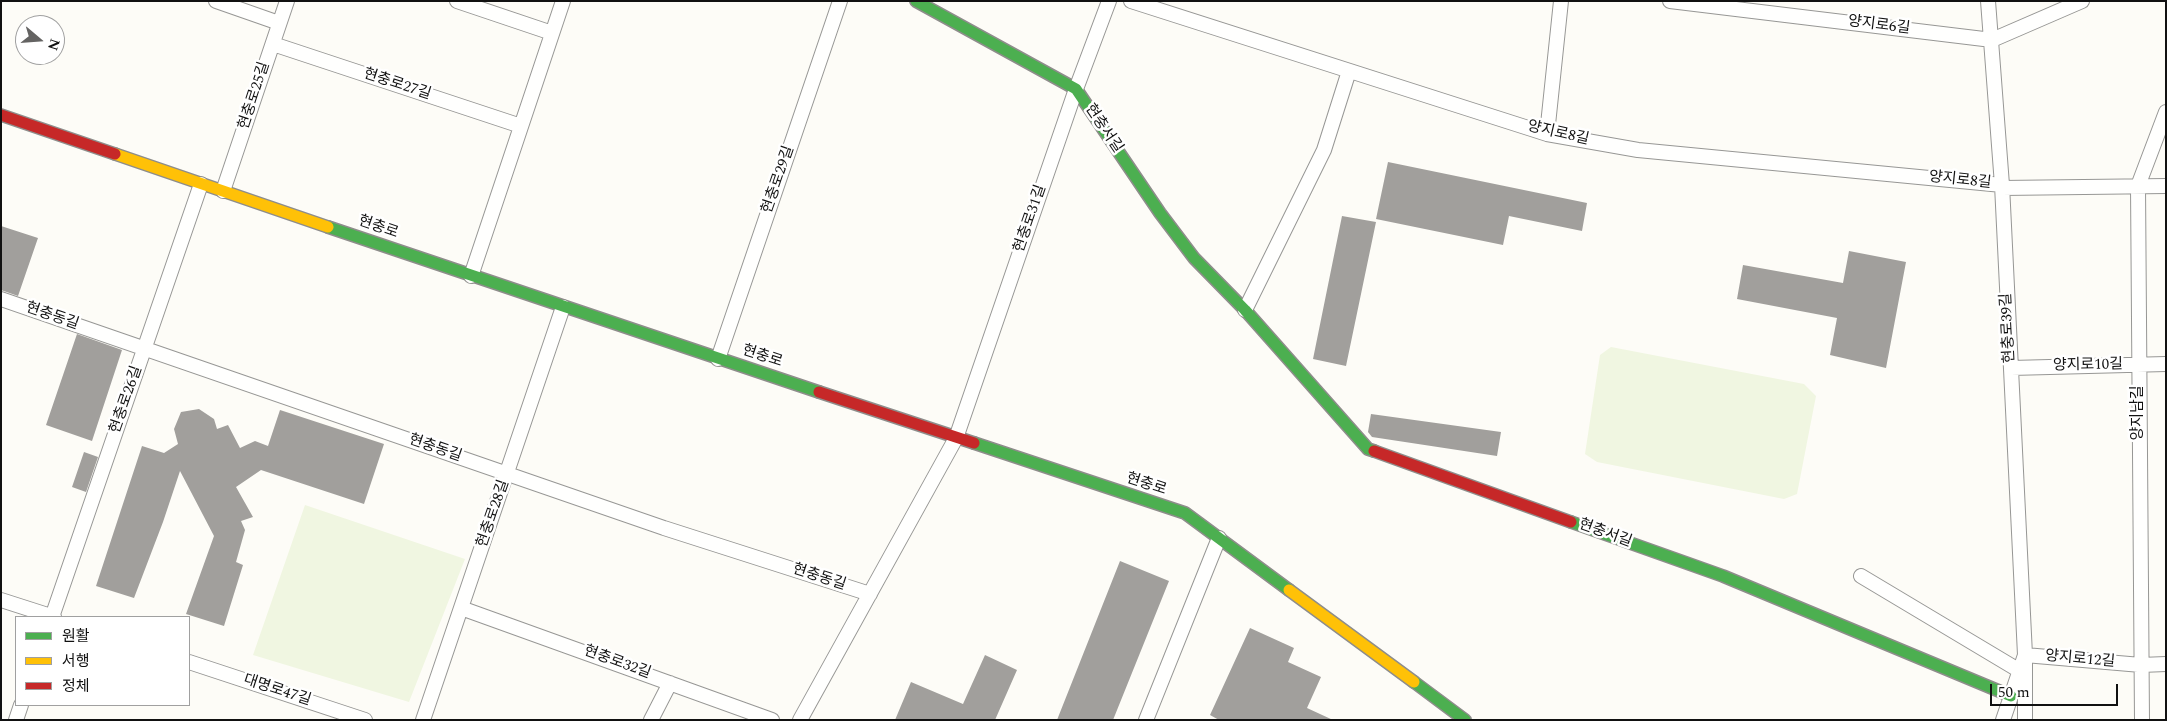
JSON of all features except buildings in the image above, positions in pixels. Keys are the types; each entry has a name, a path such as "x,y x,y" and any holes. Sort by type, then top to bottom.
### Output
{"main road":[{"name":"현충서길","path":"916,1 1076,89 1160,213 1194,258 1246,310 1368,449 1723,576 2011,696"},
{"name":"현충로","path":"1,115 471,276 1184,513 1465,720"}],"street":[{"path":"216,1 279,23"},
{"name":"현충로25길","path":"224,191 287,1"},
{"path":"457,1 552,33"},
{"path":"471,276 563,1"},
{"name":"현충로29길","path":"718,359 840,1"},
{"name":"현충로31길","path":"956,438 1076,89 1109,1"},
{"name":"양지로8길","path":"1131,1 1547,134 1638,150 2002,186 2166,186"},
{"path":"1547,134 1561,1"},
{"name":"양지로6길","path":"1670,1 1992,40"},
{"name":"현충로39길","path":"1988,1 2002,186 2025,655 2024,720"},
{"path":"1992,40 2082,1"},
{"name":"현충로27길","path":"273,44 521,126"},
{"path":"1246,310 1324,150 1348,70"},
{"name":"양지남길","path":"2142,720 2138,186 2166,112"},
{"name":"현충로26길","path":"53,616 201,184"},
{"name":"현충동길","path":"2,302 682,534 870,594"},
{"name":"현충로28길","path":"423,720 564,307"},
{"name":"양지로10길","path":"2010,368 2166,364"},
{"path":"800,720 956,438"},
{"path":"1146,720 1219,538"},
{"path":"1860,576 2020,671"},
{"path":"1,600 50,616"},
{"name":"현충로32길","path":"461,608 772,720"},
{"name":"현충로39길","path":"2003,720 2025,655"},
{"name":"양지로12길","path":"2025,655 2141,665 2166,664"},
{"name":"대명로47길","path":"190,662 365,720"},
{"path":"651,720 670,682"},
{"path":"16,720 22,706"}],"green space":[{"path":"1611,347 1804,384 1816,396 1797,494 1784,499 1597,462 1585,454 1600,355"},
{"path":"305,505 465,559 409,702 253,655"}],"traffic: fast":[{"path":"916,1 1076,89 1160,213 1194,258 1245,310 1368,449 1374,451"},
{"path":"328,227 819,392"},
{"path":"974,443 1185,513 1289,590"},
{"path":"1571,522 1723,576 2011,696"},
{"path":"1414,682 1465,720"}],"traffic: slow":[{"path":"115,154 328,227"},
{"path":"1289,590 1414,682"}],"traffic: jam":[{"path":"1,115 115,154"},
{"path":"819,392 974,443"},
{"path":"1374,451 1571,522"}]}
